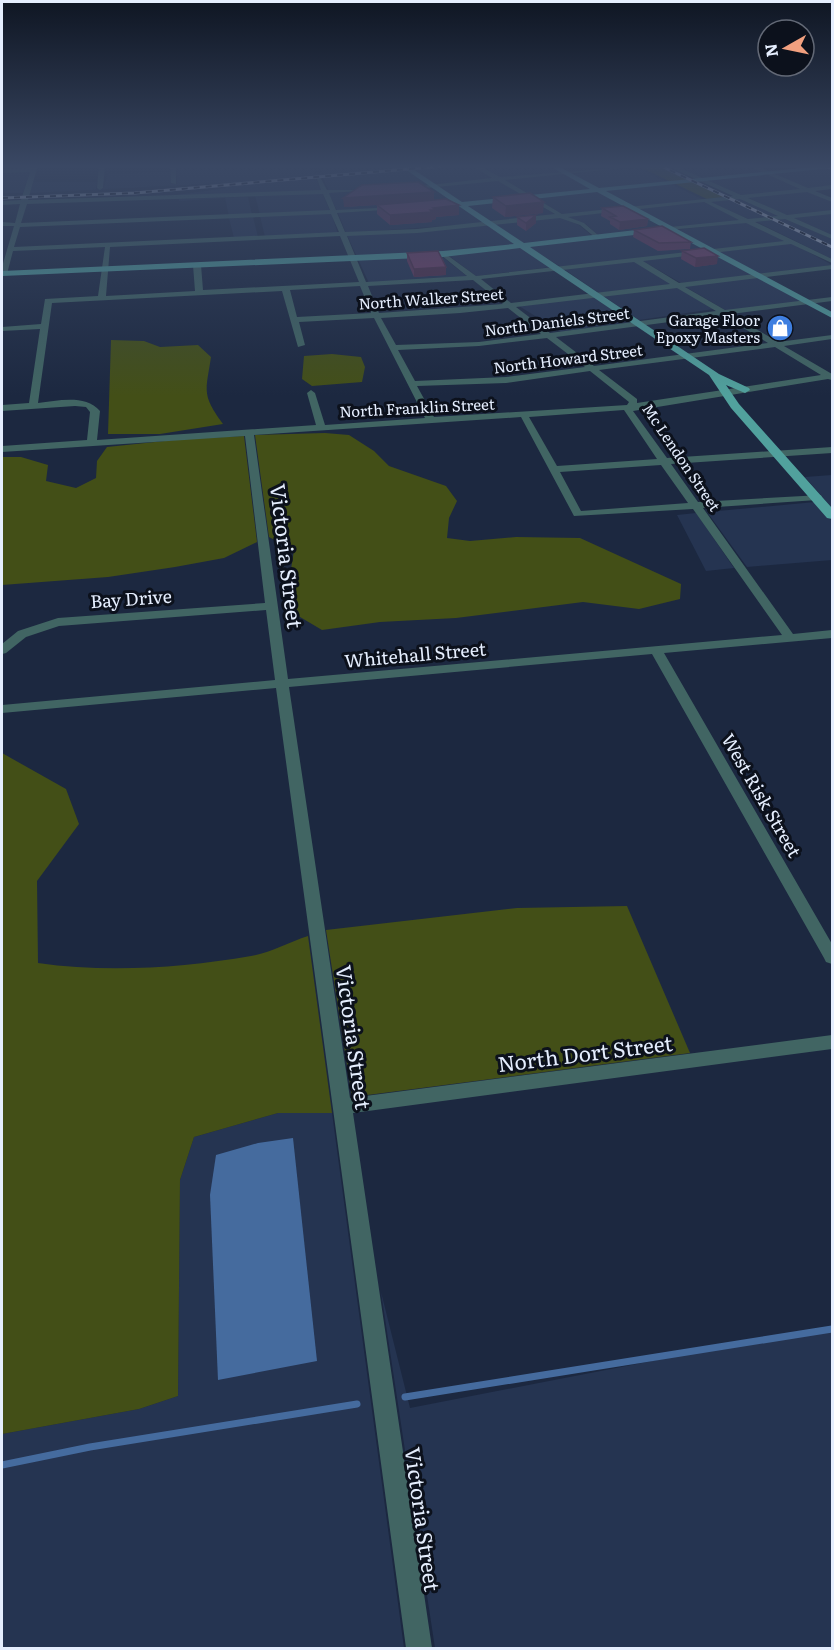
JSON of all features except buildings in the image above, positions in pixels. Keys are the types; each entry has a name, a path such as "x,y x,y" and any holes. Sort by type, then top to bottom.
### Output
{"main road":[{"path":"517,242 712,373 744,390"},
{"path":"2,274 443,254 550,242"},
{"path":"696,242 832,315"},
{"path":"712,373 735,406 832,514"}],"street":[{"path":"2,274 10,242"},
{"path":"10,249 176,242"},
{"path":"346,242 376,315 431,421"},
{"path":"33,406 48,301 364,286 474,278 793,242 832,261"},
{"path":"102,298 108,248"},
{"name":"Mc Lendon Street","path":"443,254 634,401 628,411 789,638"},
{"path":"636,260 832,377"},
{"path":"196,265 199,293"},
{"name":"North Walker Street","path":"293,321 510,305 832,267"},
{"path":"286,290 301,345"},
{"name":"North Daniels Street","path":"392,348 479,344 832,299"},
{"path":"2,329 44,326"},
{"name":"North Howard Street","path":"413,384 507,380 595,370 832,336"},
{"name":"North Franklin Street","path":"2,449 631,407 832,377"},
{"path":"311,393 321,427"},
{"path":"2,408 89,405 95,411 92,443"},
{"path":"524,415 578,514 817,497"},
{"name":"Victoria Street","path":"249,432 282,684 419,1648"},
{"path":"555,469 832,450"},
{"name":"Bay Drive","path":"2,650 22,634 58,622 272,606"},
{"name":"Whitehall Street","path":"2,710 832,634"},
{"name":"West Risk Street","path":"657,651 832,958"},
{"name":"North Dort Street","path":"342,1107 832,1042"}],"shaded area":[{"path":"350,242 513,242 517,245 442,253 357,257"},
{"path":"562,242 691,242 708,251 561,267 527,246"},
{"path":"699,242 780,242 715,250"},
{"path":"798,242 832,242 832,259"},
{"path":"792,243 832,265 761,274 719,252"},
{"path":"520,246 551,267 476,276 448,255"},
{"path":"712,253 754,275 681,283 641,260"},
{"path":"440,255 468,277 369,283 358,259"},
{"path":"634,261 673,284 599,293 564,269"},
{"path":"758,277 803,302 727,311 684,286"},
{"path":"677,286 714,309 639,320 602,295"},
{"path":"595,296 631,321 561,332 519,306"},
{"path":"832,475 832,508 805,477"},
{"path":"815,502 832,521 832,560 747,567 707,512"},
{"path":"696,513 734,568 706,571 677,515"},
{"path":"278,1113 332,1113 404,1648 2,1648 2,1434 139,1409 178,1396 180,1180 194,1137"},
{"path":"293,1138 317,1361 218,1380 210,1195 216,1155 258,1143"},
{"path":"381,1292 410,1408 832,1326 832,1648 435,1648"}],"green space":[{"path":"111,340 144,341 160,347 198,345 211,357 208,399 223,424 160,434 108,434"},
{"path":"332,354 361,357 365,367 362,382 312,386 302,379 304,356"},
{"path":"325,433 349,435 374,451 389,466 446,486 457,501 449,518 447,538 470,541 516,537 580,538 681,584 680,599 639,609 583,602 456,618 380,622 322,630 295,614 289,582 294,550 269,537 255,435"},
{"path":"244,436 257,542 224,558 175,567 108,577 2,585 2,457 21,457 48,465 46,481 76,488 96,478 97,461 107,447 184,439"},
{"path":"2,753 66,789 79,824 37,881 38,963 91,968 144,968 198,964 258,955 308,936 332,1113 278,1113 194,1137 180,1180 178,1396 139,1409 2,1434"},
{"path":"627,906 690,1053 352,1097 326,930 517,908"}],"waterway":[{"path":"405,1397 832,1329"},
{"path":"2,1465 90,1447 357,1404"}],"railway":[{"path":"821,242 832,247"}],"place":[{"name":"Garage Floor Epoxy Masters","path":"780,328"}]}
